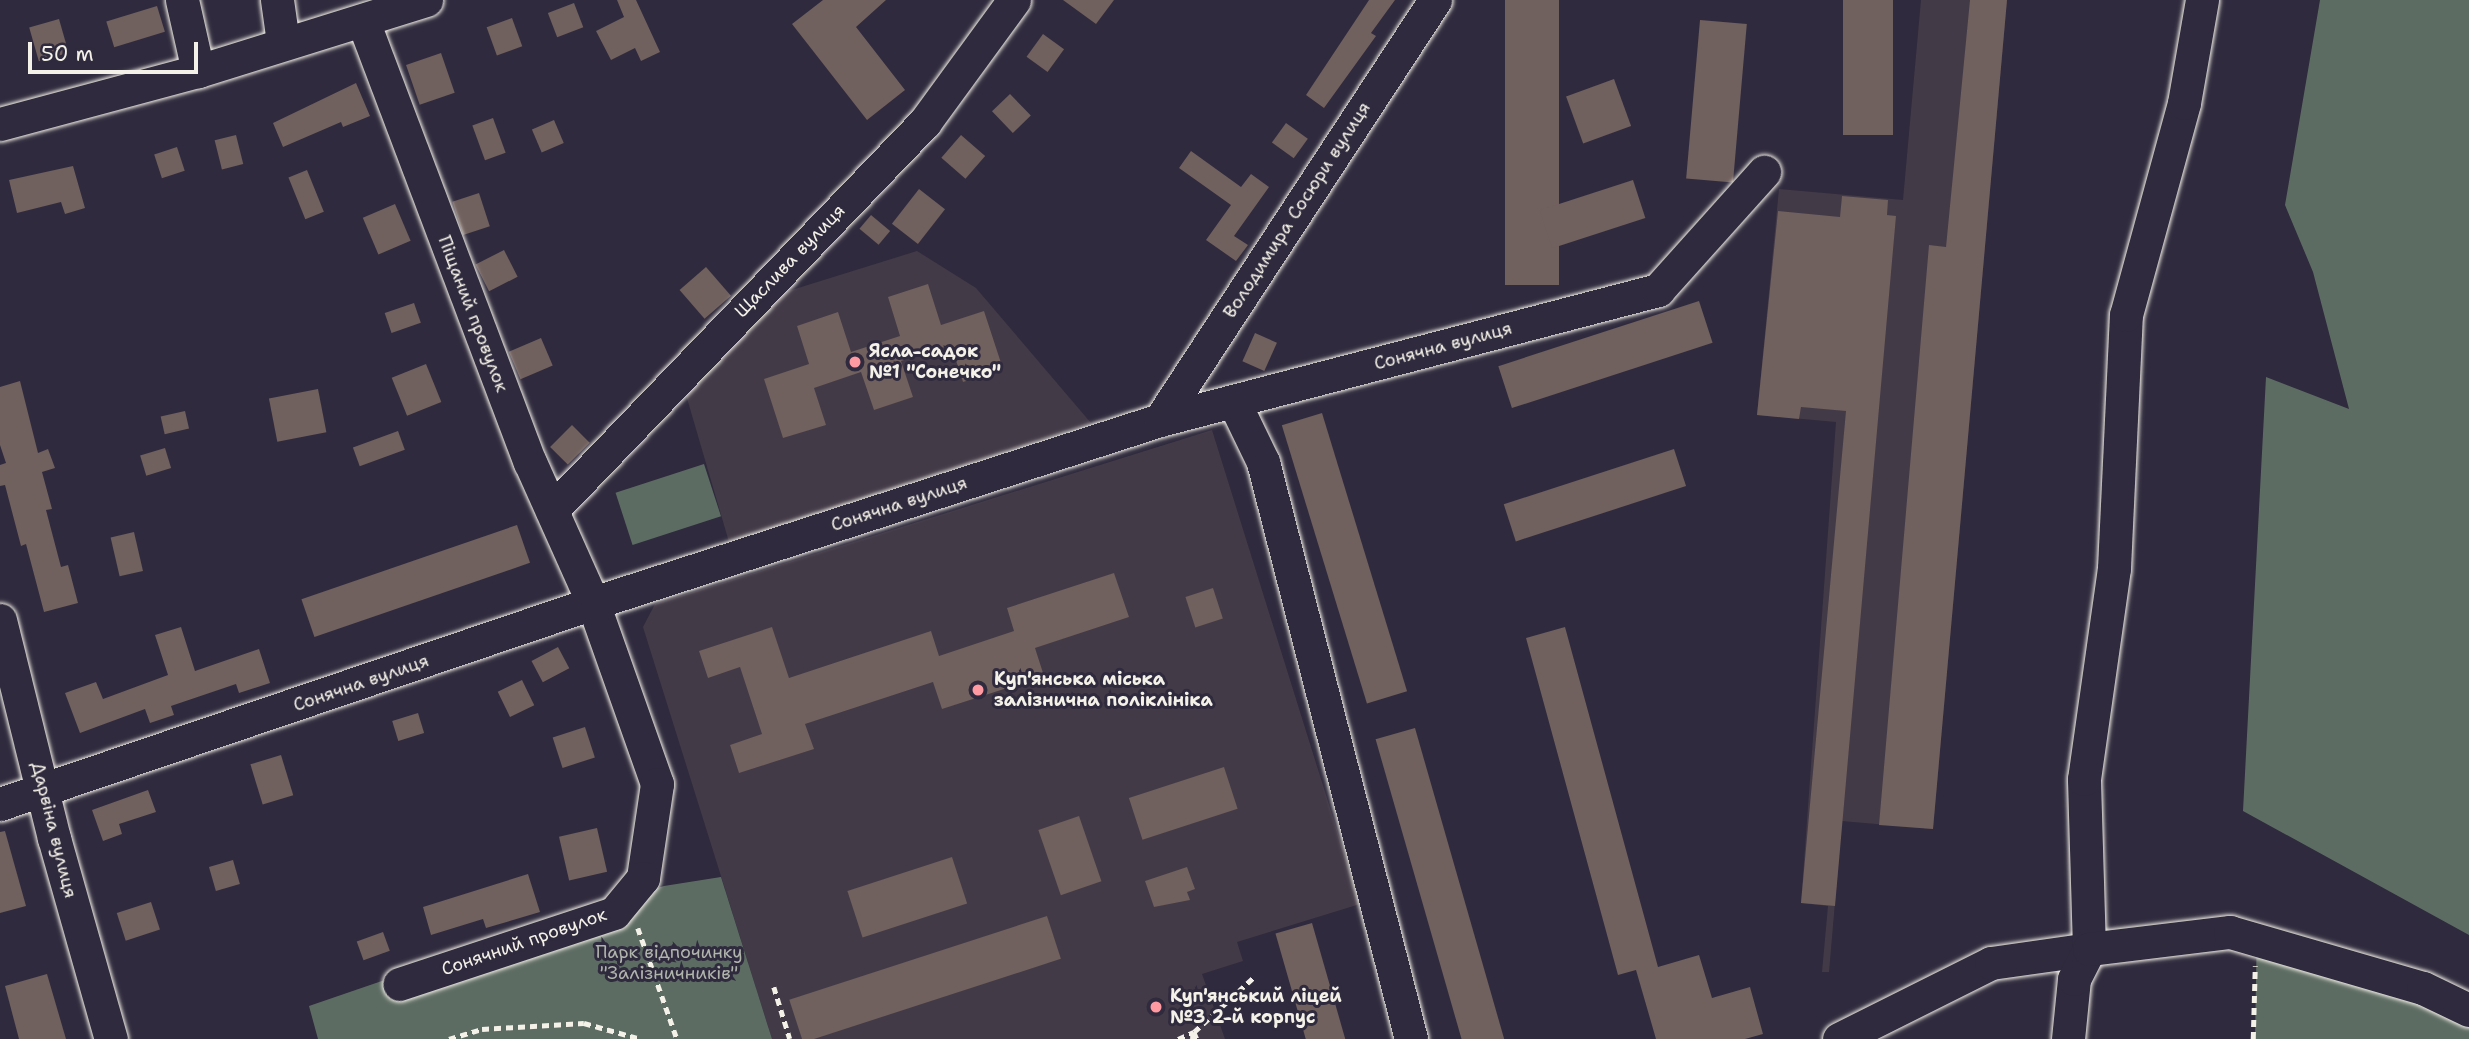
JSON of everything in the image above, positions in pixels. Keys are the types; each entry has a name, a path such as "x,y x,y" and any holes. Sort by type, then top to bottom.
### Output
{"street":[{"path":"182,0 198,71"},
{"path":"276,0 283,42"},
{"path":"0,124 198,71 283,42 363,21 426,0"},
{"name":"Щаслива вулиця","path":"552,510 925,121 1014,0"},
{"name":"Володимира Сосюри вулиця","path":"1160,419 1435,0"},
{"path":"2068,1039 2074,978 2090,948 2084,779 2114,568 2126,315 2183,103 2202,0"},
{"name":"Піщаний провулок","path":"363,21 478,330 593,603"},
{"name":"Сонячна вулиця","path":"0,804 45,792 593,603 1160,419 1658,290 1764,172"},
{"path":"1234,401 1263,462 1410,1039"},
{"name":"Сонячний провулок","path":"399,985 614,913 643,878 657,784 593,603"},
{"name":"Дарвіна вулиця","path":"0,620 111,1039"},
{"path":"1843,1038 1991,962 2230,932 2423,988 2469,1010"}],"path":[{"path":"627,897 677,1039"},
{"path":"2253,1039 2256,940"},
{"path":"1178,1039 1194,1032 1254,977"},
{"path":"774,987 790,1039"},
{"path":"449,1039 482,1029 584,1023 641,1039"},
{"path":"1194,1032 1194,1039"}],"shaded area":[{"path":"1921,0 2007,0 1933,829 1842,821 1829,972 1822,972 1828,906 1801,903 1836,422 1757,415 1779,189 1903,200"},
{"path":"917,251 976,288 1091,423 729,542 684,388 750,303"},
{"name":"Куп'янська міська залізнична поліклініка","path":"1212,430 1360,904 1237,942 1243,961 1202,974 1225,1039 772,1039 643,627 655,604"}],"green space":[{"path":"2320,0 2469,0 2469,935 2243,811 2266,377 2349,409 2313,272 2285,205"},
{"path":"704,464 721,516 633,545 616,493"},
{"name":"Парк відпочинку \"Залізничників\"","path":"721,877 772,1039 318,1039 309,1006 618,900 664,886"},
{"path":"2257,924 2469,1016 2469,1039 2255,1039"}],"building":[{"path":"617,0 636,0 660,52 641,61 635,48 611,60 596,31 624,17"},
{"path":"823,0 886,0 856,27 905,90 867,120 792,24"},
{"path":"1063,0 1114,0 1096,24"},
{"path":"1369,0 1395,0 1371,33 1376,36 1324,108 1306,95"},
{"path":"1505,0 1559,0 1559,285 1505,285"},
{"path":"1843,0 1893,0 1893,135 1843,135"},
{"path":"1970,0 2007,0 1933,829 1879,825 1929,245 1946,247"},
{"path":"574,3 583,27 557,37 548,13"},
{"path":"157,6 165,32 114,47 106,21"},
{"path":"512,18 522,46 497,55 487,27"},
{"path":"59,19 69,53 39,61 29,28"},
{"path":"1700,20 1747,24 1733,182 1686,178"},
{"path":"1043,34 1064,49 1048,72 1027,57"},
{"path":"441,53 455,93 420,105 406,65"},
{"path":"1614,79 1631,126 1583,143 1566,96"},
{"path":"356,83 370,116 343,127 341,122 283,147 273,123"},
{"path":"1010,94 1031,116 1013,133 992,111"},
{"path":"493,118 506,153 485,160 472,126"},
{"path":"554,120 564,143 542,152 532,129"},
{"path":"1286,123 1308,139 1294,158 1272,142"},
{"path":"236,135 243,164 222,169 215,140"},
{"path":"961,135 985,156 965,179 941,158"},
{"path":"177,147 185,171 162,178 154,154"},
{"path":"1191,151 1241,187 1251,174 1269,187 1234,236 1248,245 1236,261 1206,240 1231,205 1179,168"},
{"path":"73,166 85,208 65,214 61,202 17,213 9,180"},
{"path":"307,170 324,212 305,219 288,177"},
{"path":"1633,180 1645,218 1552,248 1540,210"},
{"path":"919,189 945,209 918,244 892,224"},
{"path":"479,193 490,226 463,235 452,202"},
{"path":"1842,196 1888,200 1887,215 1896,216 1835,906 1801,903 1846,411 1801,407 1799,419 1757,415 1778,211 1840,217"},
{"path":"395,204 411,241 378,254 363,218"},
{"path":"871,215 890,231 879,245 859,229"},
{"path":"504,250 518,277 489,291 475,265"},
{"path":"706,267 731,296 705,319 680,290"},
{"name":"Ясла-садок №1 \"Сонечко\"","path":"928,284 941,325 984,311 1003,369 963,382 951,345 901,361 913,397 874,410 861,372 814,388 826,425 783,438 764,379 809,364 797,326 838,312 851,352 900,336 888,297"},
{"path":"1699,301 1713,343 1512,408 1498,366"},
{"path":"414,303 421,323 392,333 385,313"},
{"path":"1255,333 1277,343 1264,371 1242,361"},
{"path":"541,338 553,366 521,379 509,352"},
{"path":"426,364 441,402 407,416 392,378"},
{"path":"20,381 38,453 48,449 55,468 42,472 52,509 46,510 61,567 68,565 78,603 44,612 26,544 21,546 5,485 0,486 0,465 6,463 0,445 0,387"},
{"path":"318,389 326,432 277,442 269,399"},
{"path":"185,411 189,429 165,434 161,417"},
{"path":"1322,413 1407,691 1367,704 1282,425"},
{"path":"572,425 590,443 568,465 550,447"},
{"path":"398,431 405,450 360,466 353,447"},
{"path":"165,448 171,468 146,476 140,456"},
{"path":"1674,449 1686,486 1516,541 1504,504"},
{"path":"517,525 530,563 314,637 301,599"},
{"path":"134,532 143,571 120,576 111,537"},
{"path":"1114,573 1129,617 1035,648 1044,676 942,709 933,682 805,724 814,749 739,773 730,745 762,734 740,667 708,678 699,651 772,627 789,678 931,631 939,656 1014,631 1007,608"},
{"path":"1213,588 1223,618 1195,627 1185,597"},
{"path":"181,627 195,671 259,649 270,683 239,693 236,684 171,706 174,715 150,723 145,709 80,733 65,693 96,682 103,699 168,675 155,635"},
{"path":"1565,627 1658,967 1699,955 1712,998 1750,987 1763,1034 1745,1039 1656,1039 1636,970 1618,975 1526,638"},
{"path":"558,647 569,668 543,682 532,661"},
{"path":"522,680 534,705 510,717 498,692"},
{"path":"418,713 424,733 398,741 392,721"},
{"path":"585,727 595,757 563,768 553,738"},
{"path":"1415,728 1504,1039 1462,1039 1376,739"},
{"path":"281,755 293,795 263,805 250,764"},
{"path":"1224,767 1238,809 1142,840 1129,798"},
{"path":"148,790 156,812 119,824 122,834 103,841 92,810"},
{"path":"1079,816 1101,881 1061,895 1038,830"},
{"path":"597,828 607,872 569,881 559,837"},
{"path":"5,831 26,906 0,913 0,832"},
{"path":"952,857 967,904 863,938 847,891"},
{"path":"233,860 240,884 216,891 209,867"},
{"path":"1187,867 1195,889 1187,892 1190,900 1154,907 1145,881"},
{"path":"528,874 540,912 486,928 483,919 431,935 423,907"},
{"path":"151,902 160,930 126,941 117,913"},
{"path":"1047,916 1061,959 814,1039 802,1039 789,1000"},
{"path":"1312,923 1345,1039 1306,1039 1275,933"},
{"path":"383,932 390,951 364,960 357,942"},
{"path":"47,974 66,1039 19,1039 5,986"}],"place":[{"name":"Ясла-садок №1 \"Сонечко\"","path":"855,362"},
{"name":"Куп'янська міська залізнична поліклініка","path":"978,690"},
{"name":"Куп'янський ліцей №3 2-й корпус","path":"1156,1007"}]}
